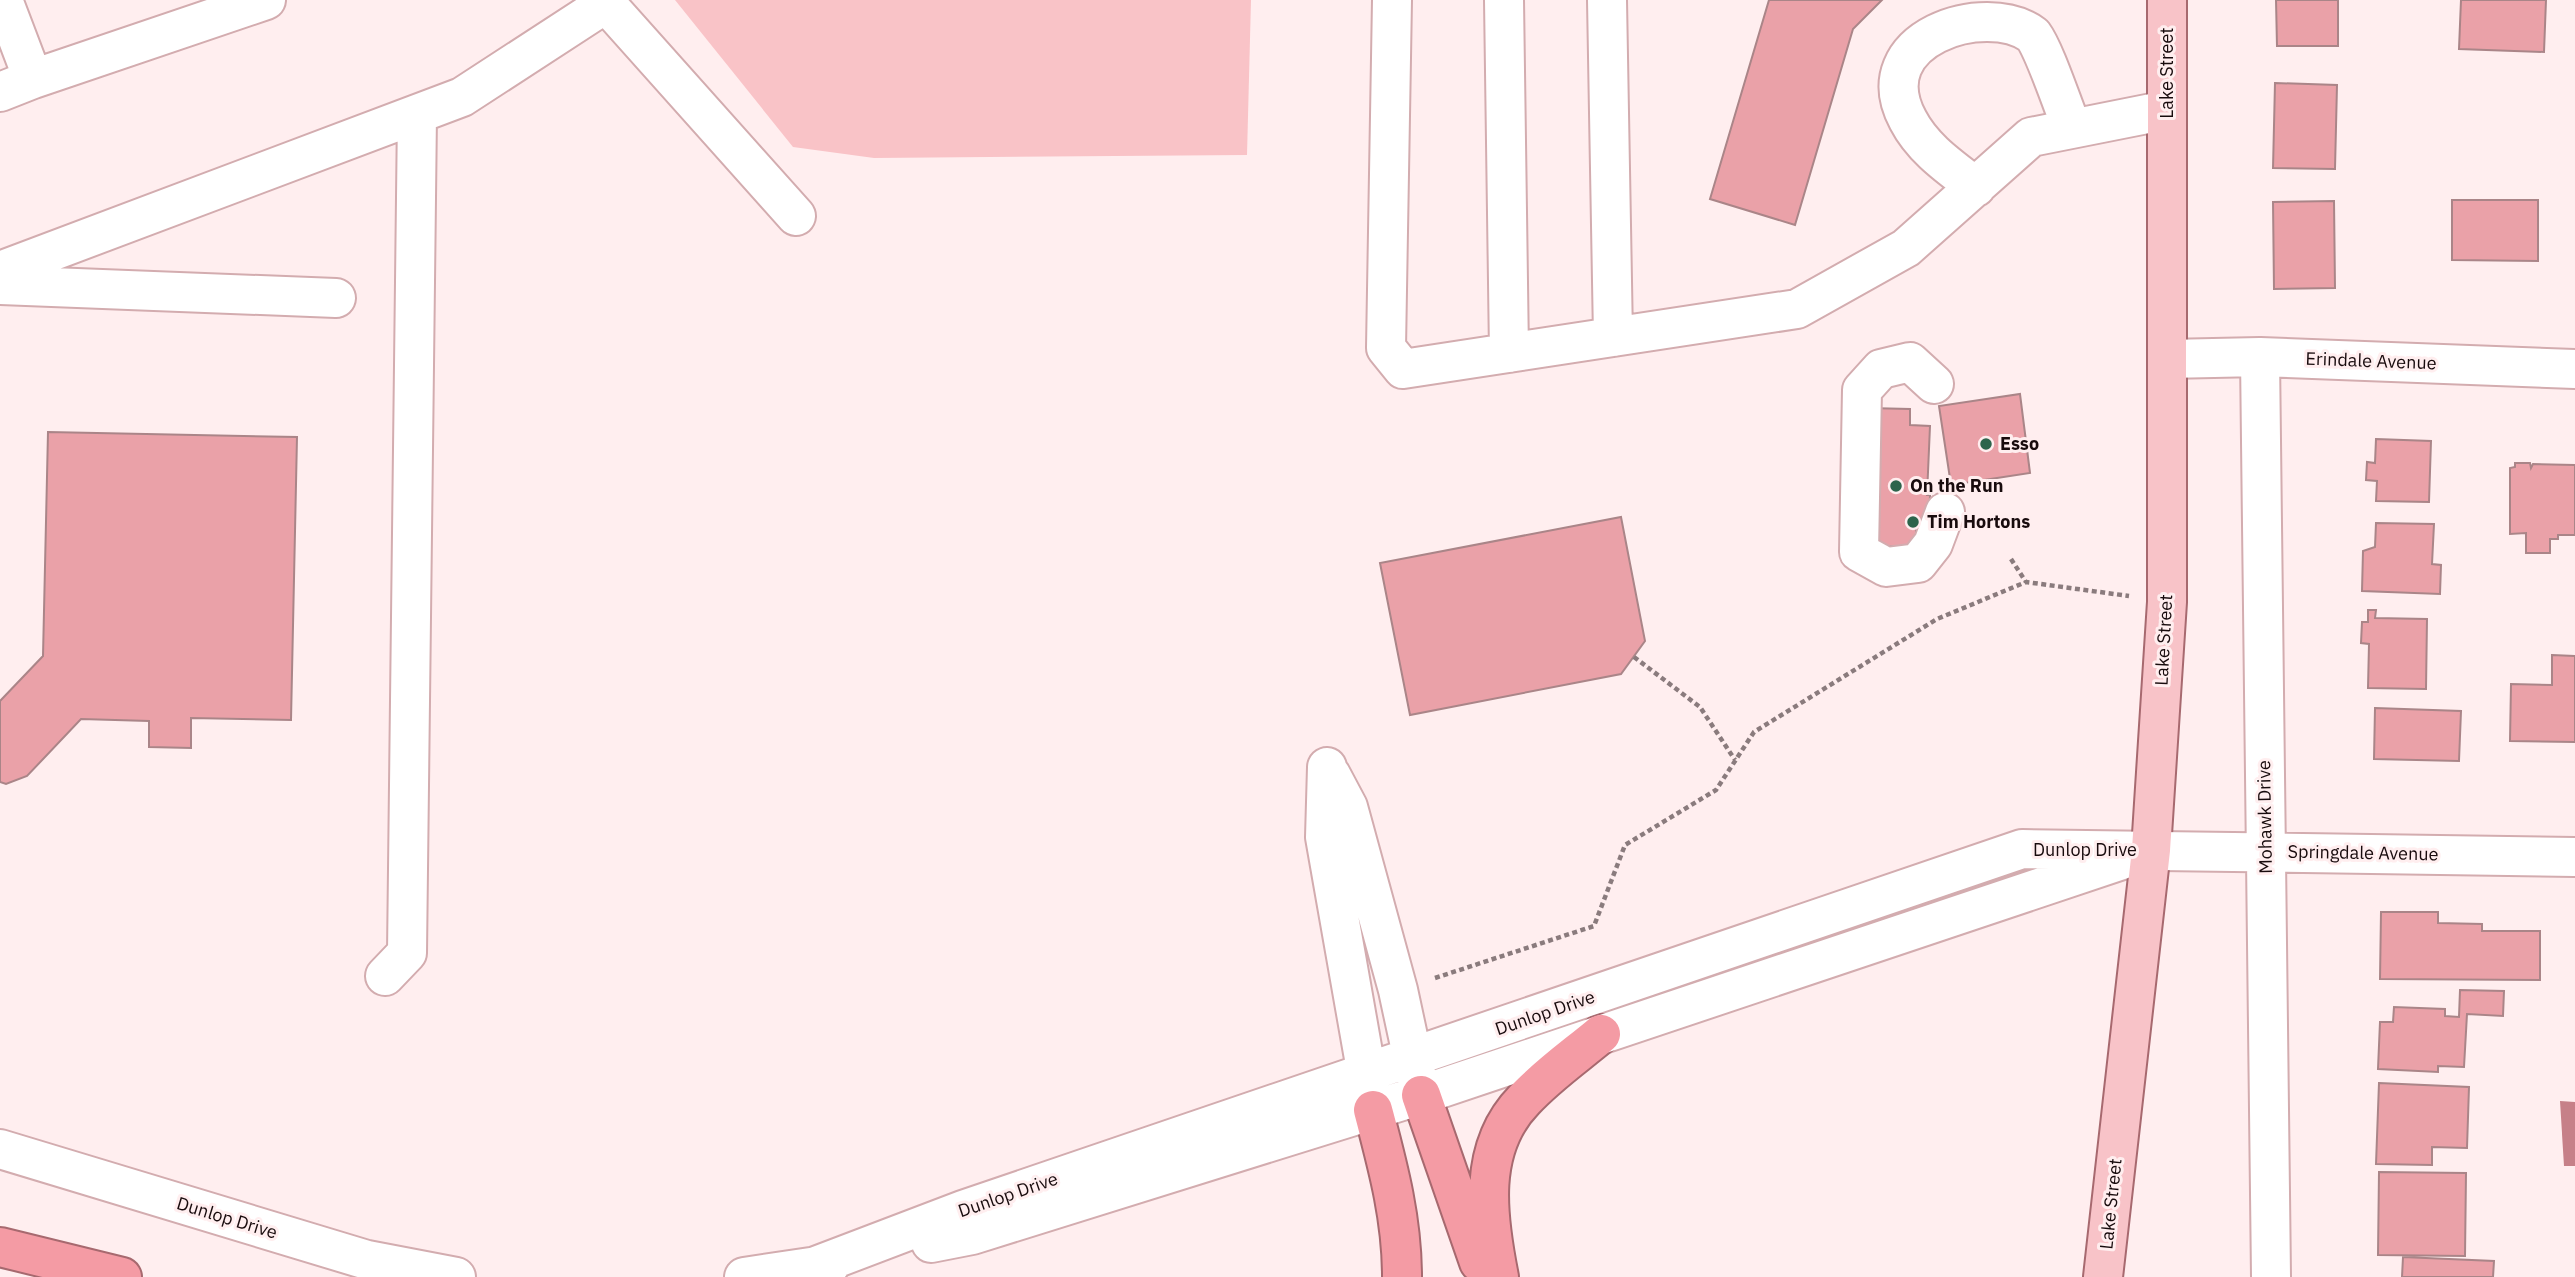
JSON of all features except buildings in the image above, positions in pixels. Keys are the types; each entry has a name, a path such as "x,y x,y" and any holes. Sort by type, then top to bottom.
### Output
{"highway":[{"path":"1499,1277 1488,1222 1491,1162 1501,1130 1523,1100 1601,1034"},
{"path":"1417,1077 1485,1277"},
{"path":"1370,1093 1402,1235 1402,1277"},
{"path":"0,1247 122,1277"},
{"path":"0,1261 51,1277"}],"main road":[{"name":"Lake Street","path":"2103,1277 2151,850 2167,602 2167,0"}],"street":[{"path":"3,0 16,86 266,0"},
{"path":"1392,0 1386,348 1403,369 1797,309 1906,248 2031,137 2167,110"},
{"path":"1504,0 1509,353"},
{"path":"1607,0 1613,337"},
{"path":"0,271 461,97 604,2 796,216"},
{"path":"1976,187 1934,154 1908,119 1896,80 1912,43 1945,19 1978,11 2010,17 2033,36 2072,128"},
{"path":"385,976 407,953 417,114"},
{"path":"0,285 336,298"},
{"name":"Erindale Avenue","path":"2167,359 2260,357 2575,369"},
{"name":"Mohawk Drive","path":"2260,357 2271,1277"},
{"path":"1934,384 1910,362 1881,369 1862,390 1860,552 1886,567 1918,563 1933,544 1945,512"},
{"path":"1370,1093 1325,837 1327,767 1349,807 1398,990 1417,1077"},
{"name":"Dunlop Drive","path":"744,1277 807,1269 972,1235 1417,1077 2022,849 2151,850"},
{"name":"Springdale Avenue","path":"2151,850 2575,857"},
{"name":"Dunlop Drive","path":"1417,1077 1601,1034 2151,850"},
{"name":"Dunlop Drive","path":"0,1149 367,1260 456,1277"}],"path":[{"path":"2011,559 2026,582"},
{"path":"1398,990 1594,926 1625,845 1716,790 1754,732 1937,619 2026,582 2167,602"},
{"path":"1634,657 1700,707 1735,760"}],"shaded area":[{"path":"675,0 1251,0 1247,155 874,158 793,147"},
{"path":"2560,1101 2575,1102 2575,1166 2564,1166"}],"place":[{"name":"Esso","path":"1986,444"},
{"name":"On the Run","path":"1896,486"},
{"name":"Tim Hortons","path":"1913,522"}]}
